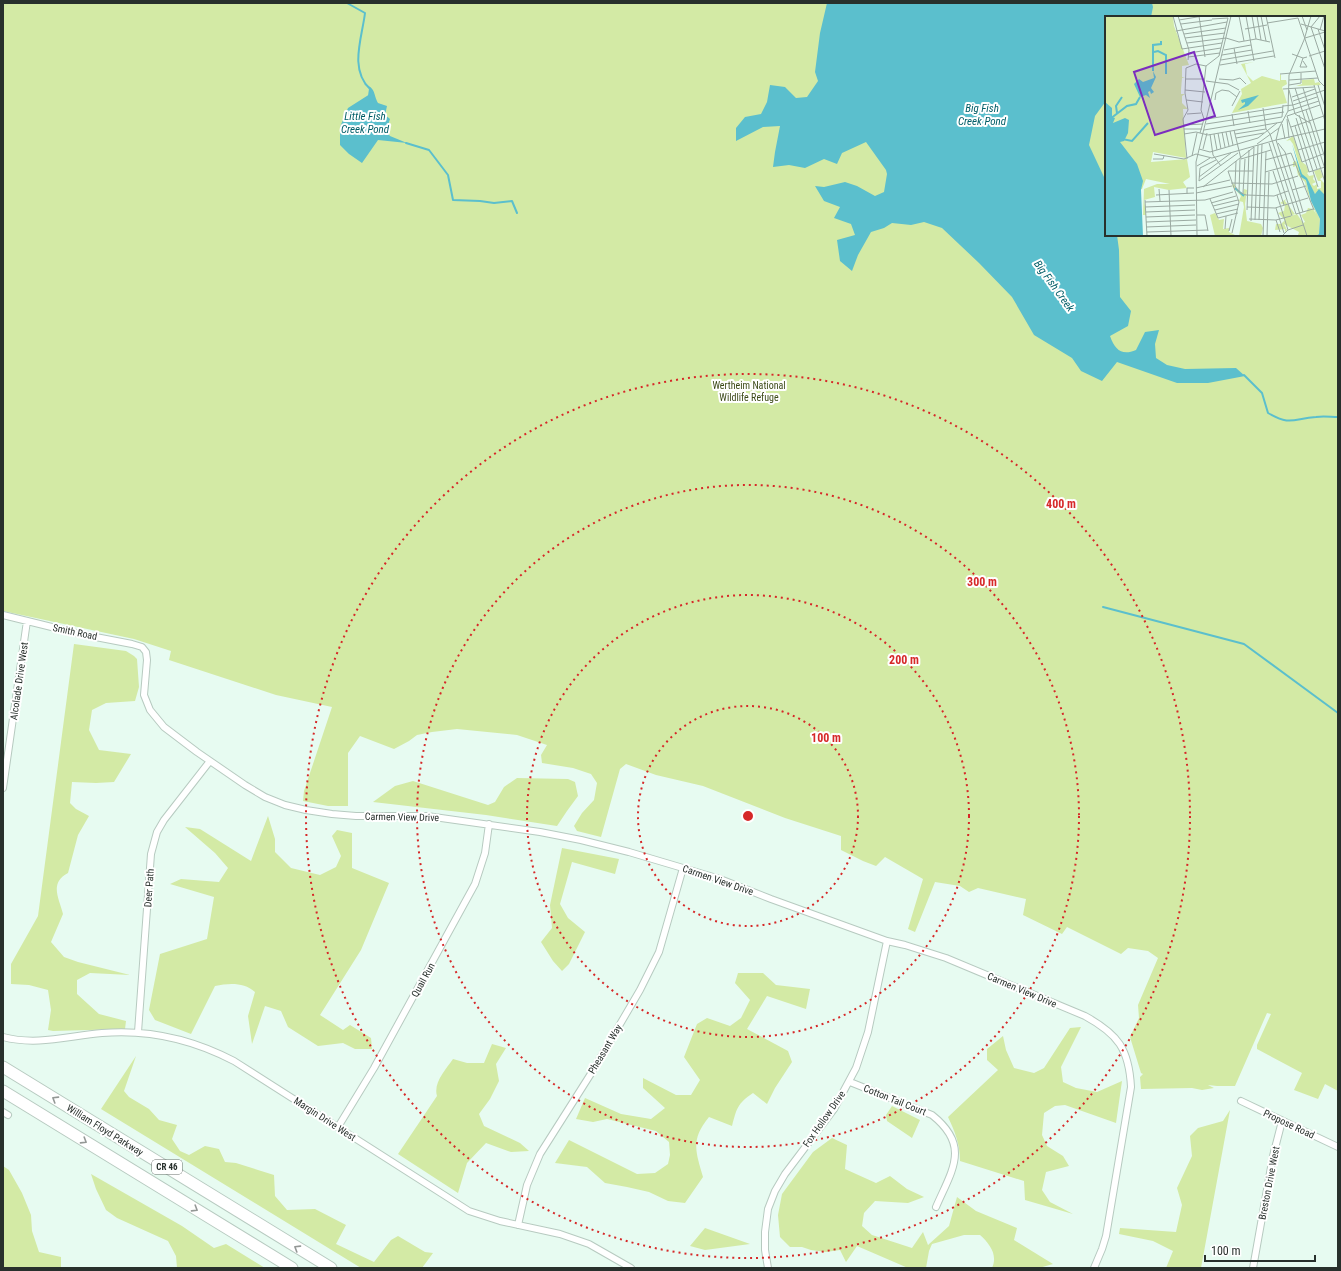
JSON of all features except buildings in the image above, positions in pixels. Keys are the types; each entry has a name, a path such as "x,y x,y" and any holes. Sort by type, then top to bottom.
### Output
{"highway":[{"name":"William Floyd Parkway","path":"3,1067 331,1268"},
{"name":"William Floyd Parkway","path":"3,1091 292,1268"}],"street":[{"name":"Smith Road","path":"3,615 80,634 132,644 142,647 146,652"},
{"name":"Alcolade Drive West","path":"3,788 27,621"},
{"name":"Carmen View Drive","path":"146,652 147,660 144,695 150,710 164,728 245,785 265,797 284,805 306,810 356,816 427,816 489,824 581,840 629,852 742,887 887,942 905,945 954,961 1085,1016 1098,1023 1115,1037 1126,1056 1130,1070 1131,1087 1106,1236 1094,1268"},
{"name":"Deer Path","path":"138,1032 151,854 157,832 164,820 210,761"},
{"name":"Quail Run","path":"338,1127 374,1068 475,884 485,853 489,824"},
{"name":"Pheasant Way","path":"518,1224 527,1185 540,1154 592,1072 636,997 659,952 683,868"},
{"name":"Fox Hollow Drive","path":"768,1268 765,1250 765,1232 768,1209 775,1191 785,1174 834,1109 850,1082 868,1032 887,942"},
{"name":"Margin Drive West","path":"3,1037 17,1041 31,1042 103,1033 138,1032 196,1043 234,1061 469,1211 500,1221 560,1234 589,1244 631,1268"},
{"name":"Cotton Tail Court","path":"850,1082 932,1115 942,1123 948,1132 956,1154 954,1165 936,1207"},
{"name":"Propose Road","path":"1241,1101 1338,1148"},
{"name":"Breston Drive West","path":"1253,1268 1273,1156 1282,1121"}],"green space":[{"name":"Wertheim National Wildlife Refuge","path":"3,3 1338,3 1338,1091 1325,1084 1318,1099 1294,1090 1302,1073 1257,1049 1257,1045 1271,1014 1267,1013 1235,1086 1208,1085 1214,1088 1202,1090 1192,1088 1141,1089 1140,1077 1143,1074 1141,1073 1130,1037 1139,1018 1138,1005 1158,958 1148,951 1128,948 1121,954 1067,927 1062,934 1023,915 1026,899 978,888 969,892 960,886 935,882 915,932 908,929 923,879 885,857 876,866 841,850 841,836 785,818 703,786 656,775 626,764 620,769 601,837 577,831 574,826 582,813 594,800 597,783 591,774 573,768 542,763 541,755 547,745 517,735 457,729 417,735 394,749 360,736 348,753 348,806 328,806 303,801 304,791 332,707 276,695 169,660 171,651 134,639 3,611"},
{"path":"74,644 126,651 134,656 137,659 139,687 135,701 106,703 92,710 89,730 99,750 131,754 114,782 72,782 70,803 76,809 89,816 78,835 68,873 62,877 57,886 58,897 63,914 51,942 64,957 130,975 90,973 77,980 77,994 99,1014 126,1021 125,1029 48,1030 51,1010 48,990 29,985 11,984 11,964 38,916"},
{"path":"517,778 568,779 575,782 578,796 557,826 486,815 373,802 395,786 413,781 488,805 495,802 504,787"},
{"path":"268,816 275,839 275,852 291,868 320,875 336,867 341,856 332,836 337,830 352,833 352,868 389,883 361,950 320,1015 343,1030 350,1025 371,1038 372,1049 355,1049 343,1043 318,1046 288,1027 281,1011 265,1006 252,1044 248,1016 255,992 246,986 236,984 215,986 191,1034 155,1020 149,1010 160,954 207,939 214,897 170,884 181,879 219,882 228,868 215,853 185,827 200,829 251,861"},
{"path":"562,848 619,859 615,874 572,862 560,904 568,918 585,932 569,964 562,971 553,961 541,942 552,928 550,905"},
{"path":"738,973 763,973 776,985 810,989 806,1009 767,996 747,1029 788,1051 792,1062 775,1088 767,1104 753,1093 738,1107 732,1126 709,1117 699,1133 696,1146 703,1177 685,1203 668,1201 649,1192 605,1183 587,1167 555,1163 569,1140 637,1174 655,1173 668,1164 670,1155 669,1142 656,1131 607,1119 593,1122 576,1119 585,1098 621,1114 651,1119 665,1108 643,1088 643,1078 676,1095 691,1095 700,1080 684,1057 697,1024 707,1018 730,1026 741,1018 750,1000 735,983"},
{"path":"1081,1027 1061,1067 1063,1082 1076,1088 1097,1092 1122,1081 1116,1123 1065,1105 1055,1106 1044,1113 1042,1135 1047,1146 1063,1156 1069,1166 1046,1172 1042,1190 1050,1202 1073,1214 1025,1200 1024,1181 960,1161 957,1138 948,1117 998,1070 987,1060 987,1049 1003,1036 1006,1050 1014,1068 1034,1073 1044,1068 1070,1028"},
{"path":"492,1044 506,1048 496,1064 499,1081 490,1099 479,1114 484,1126 520,1143 529,1151 511,1152 486,1143 467,1163 458,1193 398,1154 437,1096 436,1091 438,1081 453,1059 467,1063 484,1063"},
{"path":"136,1056 124,1091 129,1097 149,1109 159,1120 177,1125 172,1139 180,1151 189,1155 205,1146 219,1149 225,1162 236,1163 274,1175 275,1196 287,1210 315,1209 346,1225 336,1244 374,1262 391,1240 398,1236 425,1252 433,1253 422,1268 361,1268 101,1109"},
{"path":"892,1106 920,1120 912,1138 887,1121 886,1115"},
{"path":"1230,1110 1201,1268 1166,1268 1173,1251 1153,1241 1119,1234 1120,1228 1176,1232 1182,1205 1177,1188 1192,1156 1190,1136 1198,1128 1223,1121"},
{"path":"832,1138 847,1145 845,1169 876,1183 890,1176 907,1189 924,1197 908,1203 875,1201 864,1213 862,1226 872,1235 912,1248 923,1232 928,1245 949,1226 957,1197 976,1211 1017,1228 1014,1240 1053,1264 1039,1268 992,1268 994,1259 992,1250 980,1235 964,1235 932,1244 929,1251 926,1268 908,1268 857,1246 846,1262 840,1250 826,1252 802,1247 790,1247 780,1237 778,1215 782,1194 813,1152"},
{"path":"3,1166 9,1170 22,1193 31,1215 32,1231 39,1252 61,1257 61,1268 3,1268"},
{"path":"91,1174 182,1226 214,1248 226,1244 265,1268 177,1268 176,1256 168,1241 117,1218 106,1210"},
{"path":"705,1228 750,1244 705,1250 690,1246"}],"water":[{"name":"Big Fish Creek Pond","path":"827,3 1152,3 1153,7 1151,16 1105,16 1105,102 1095,116 1089,145 1105,182 1105,236 1117,236 1119,250 1120,297 1131,311 1128,326 1110,336 1117,348 1123,352 1131,352 1136,350 1145,332 1159,330 1155,344 1156,358 1167,365 1185,369 1236,368 1245,376 1208,383 1177,383 1117,362 1102,381 1081,371 1072,358 1034,335 1012,297 979,263 942,228 924,222 911,225 892,223 884,228 871,232 858,255 852,271 840,261 837,240 855,235 851,224 834,218 840,207 824,201 815,186 824,187 845,182 857,186 875,196 884,192 887,174 886,170 866,142 842,153 837,164 824,159 805,168 789,165 773,167 780,126 763,127 736,141 736,128 745,117 761,114 767,102 770,85 785,87 796,98 807,97 818,81 815,72 820,33"},
{"name":"Little Fish Creek Pond","path":"364,84 371,87 374,91 378,103 387,106 385,115 390,119 386,131 390,136 407,143 378,140 362,163 349,154 340,145 340,127 348,108 370,94 370,89"}],"waterway":[{"path":"347,3 365,13 358,53 358,63 364,81 370,89 369,96"},
{"path":"406,143 429,150 448,175 453,200 494,203 512,201 517,213"},
{"name":"Big Fish Creek","path":"1244,375 1262,393 1268,413 1276,417 1287,421 1319,417 1338,417"},
{"path":"1103,607 1244,644 1338,713"}]}
